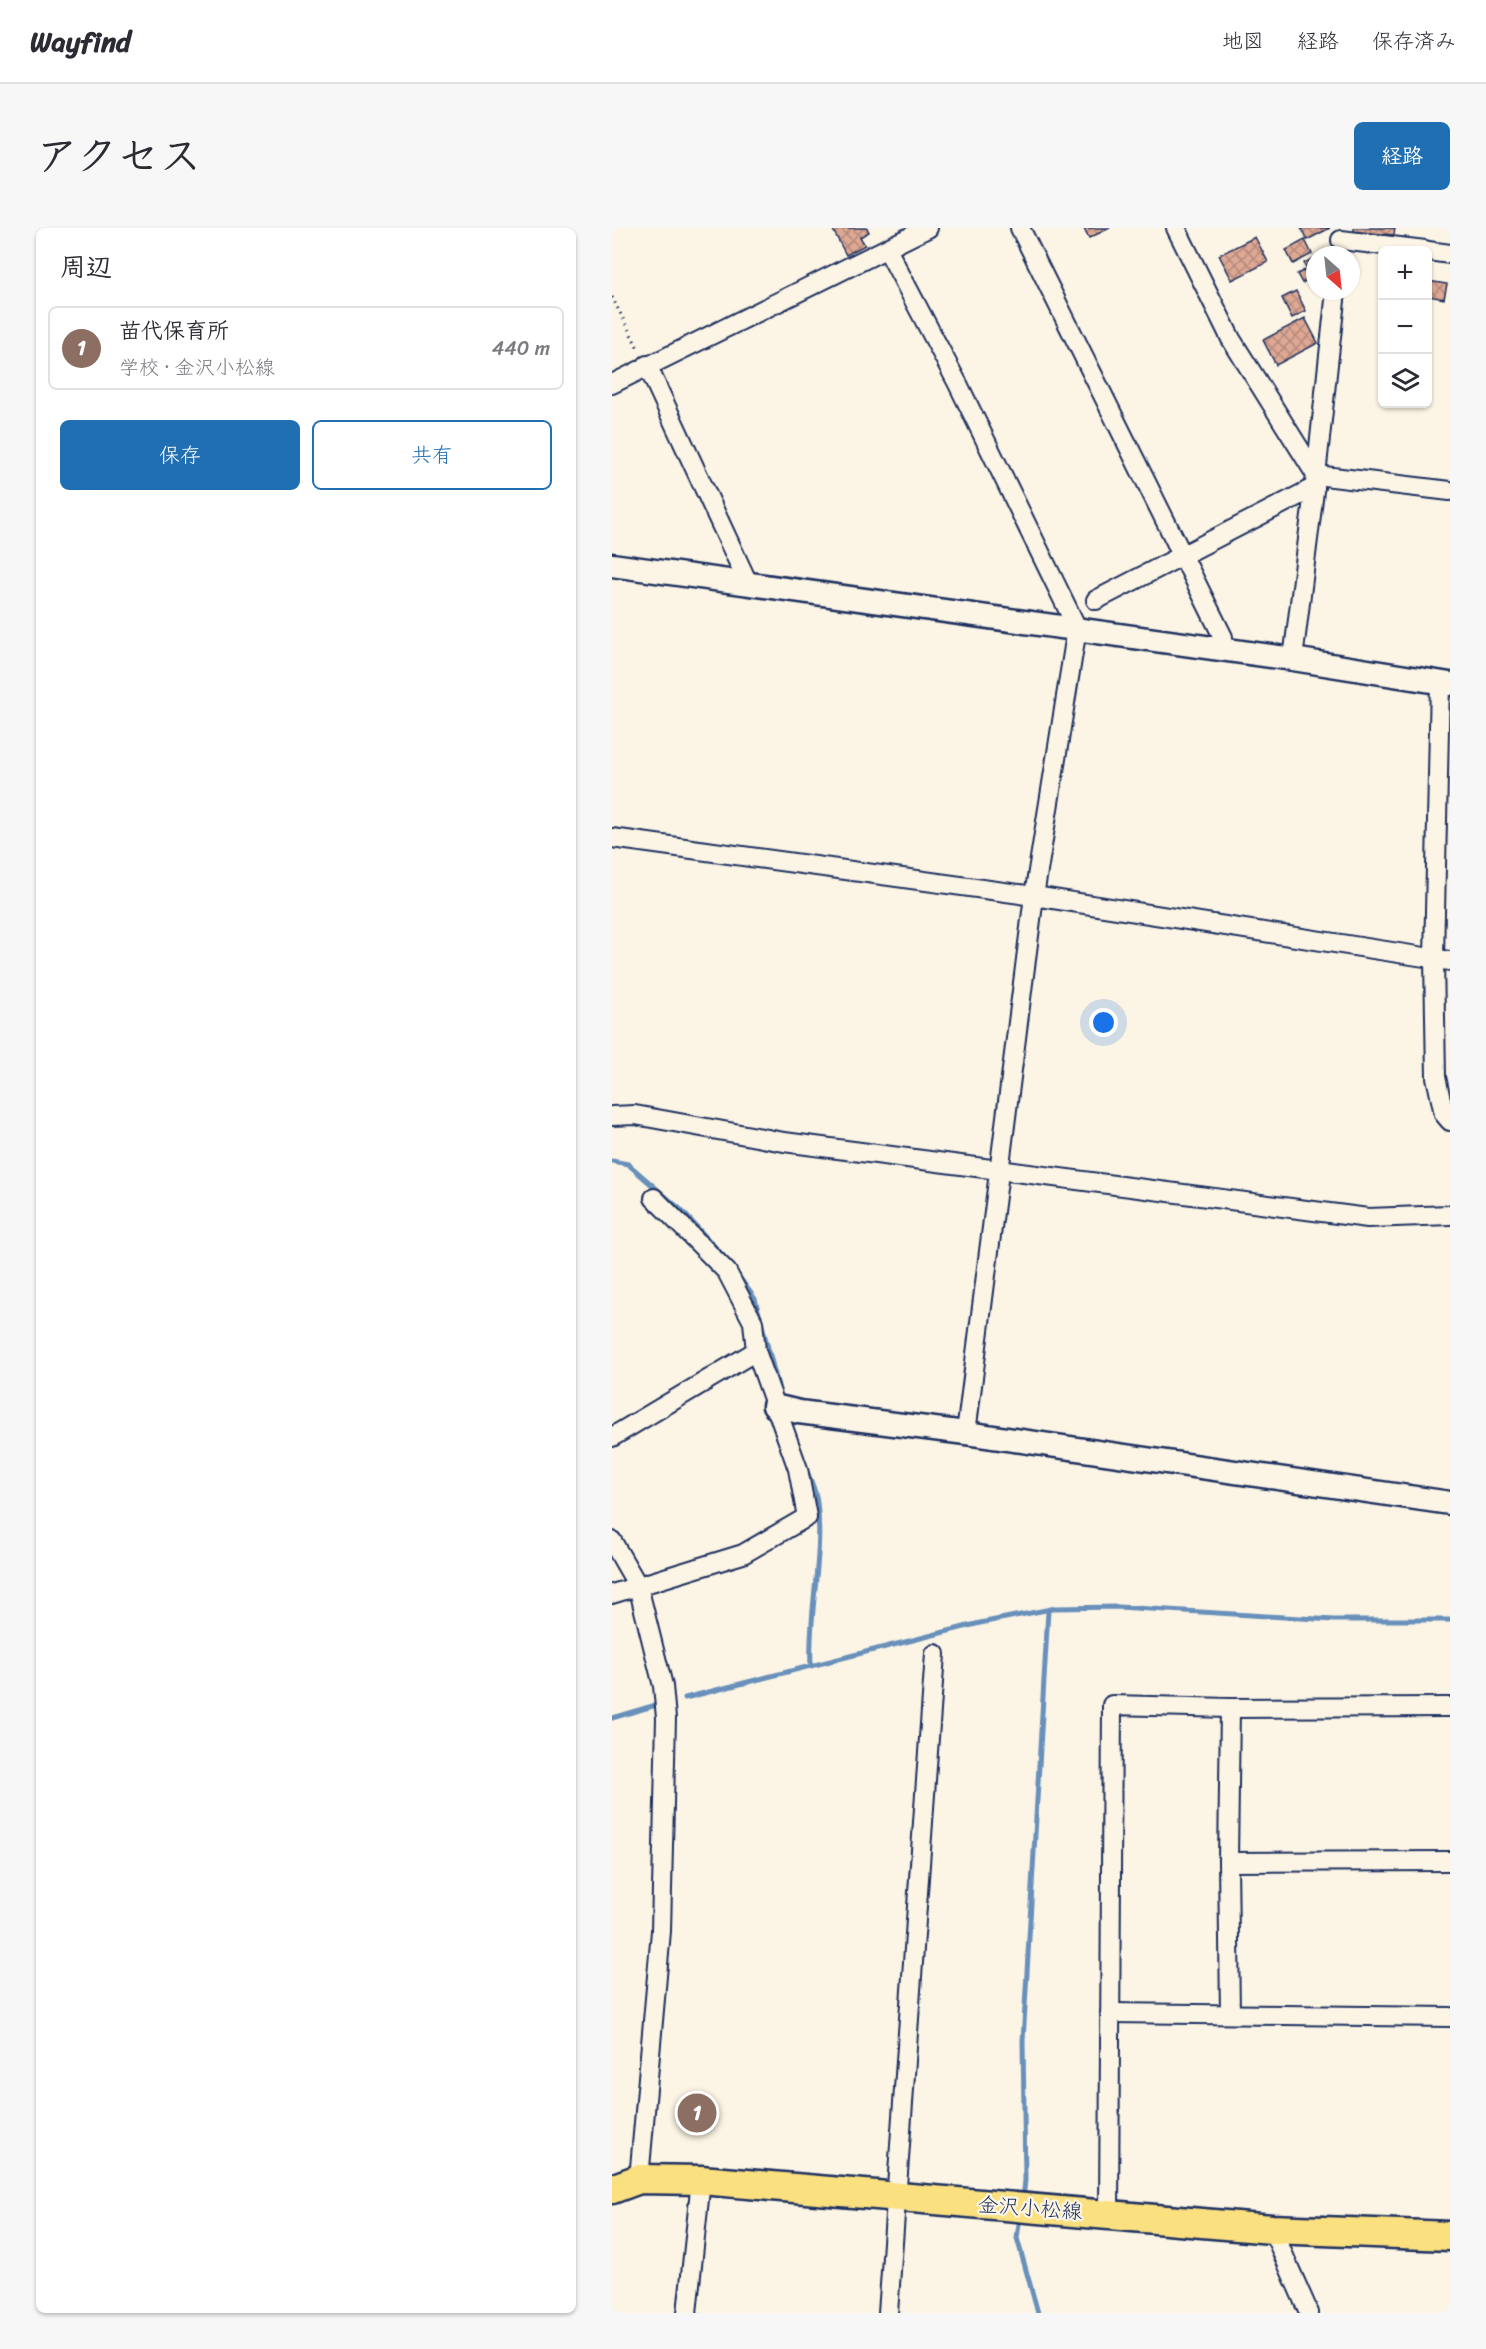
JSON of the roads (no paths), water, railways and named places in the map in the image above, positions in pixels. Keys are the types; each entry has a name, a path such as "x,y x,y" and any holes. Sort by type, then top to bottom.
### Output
{"main road":[{"name":"金沢小松線","path":"612,2189 639,2180 701,2180 1272,2229 1450,2236"}],"street":[{"path":"612,384 928,228"},
{"path":"1020,228 1223,637 1221,648"},
{"path":"1176,228 1231,339 1316,481"},
{"path":"1341,241 1384,246"},
{"path":"887,249 958,384 1077,628 1034,896 966,1433"},
{"path":"1432,252 1450,254"},
{"path":"1293,659 1316,481 1335,300"},
{"path":"647,365 748,583"},
{"path":"1096,600 1316,481 1450,491"},
{"path":"612,565 1221,648 1445,684 1442,959 1436,1077 1444,1114 1450,1121"},
{"path":"612,838 1034,896 1442,959"},
{"path":"612,1116 635,1115 784,1142 1368,1218 1450,1215"},
{"path":"612,1594 743,1554 807,1517 798,1469 756,1351 753,1322 727,1272 654,1198"},
{"path":"612,1437 756,1351"},
{"path":"774,1406 799,1412 966,1433 1450,1503"},
{"path":"612,1541 638,1586 663,1686 666,1718 661,1931 639,2180"},
{"path":"888,2313 935,1654"},
{"path":"1109,2214 1112,1705 1230,1708 1450,1707"},
{"path":"1230,1708 1228,1862 1230,2014"},
{"path":"1228,1862 1450,1861"},
{"path":"1110,2013 1450,2017"},
{"path":"687,2313 701,2180"},
{"path":"1272,2229 1309,2313"}],"waterway":[{"path":"612,1161 628,1164 681,1210 728,1261"},
{"path":"737,1274 755,1299 778,1386"},
{"path":"805,1466 815,1493 819,1522 811,1666"},
{"path":"685,1698 980,1623 1056,1608 1118,1607 1334,1620 1450,1620"},
{"path":"1023,2199 1025,2180 1023,2041 1048,1611"},
{"path":"612,1718 656,1705"},
{"path":"1020,2217 1017,2238 1038,2313"}],"place":[{"name":"苗代保育所","path":"697,2113"}]}
